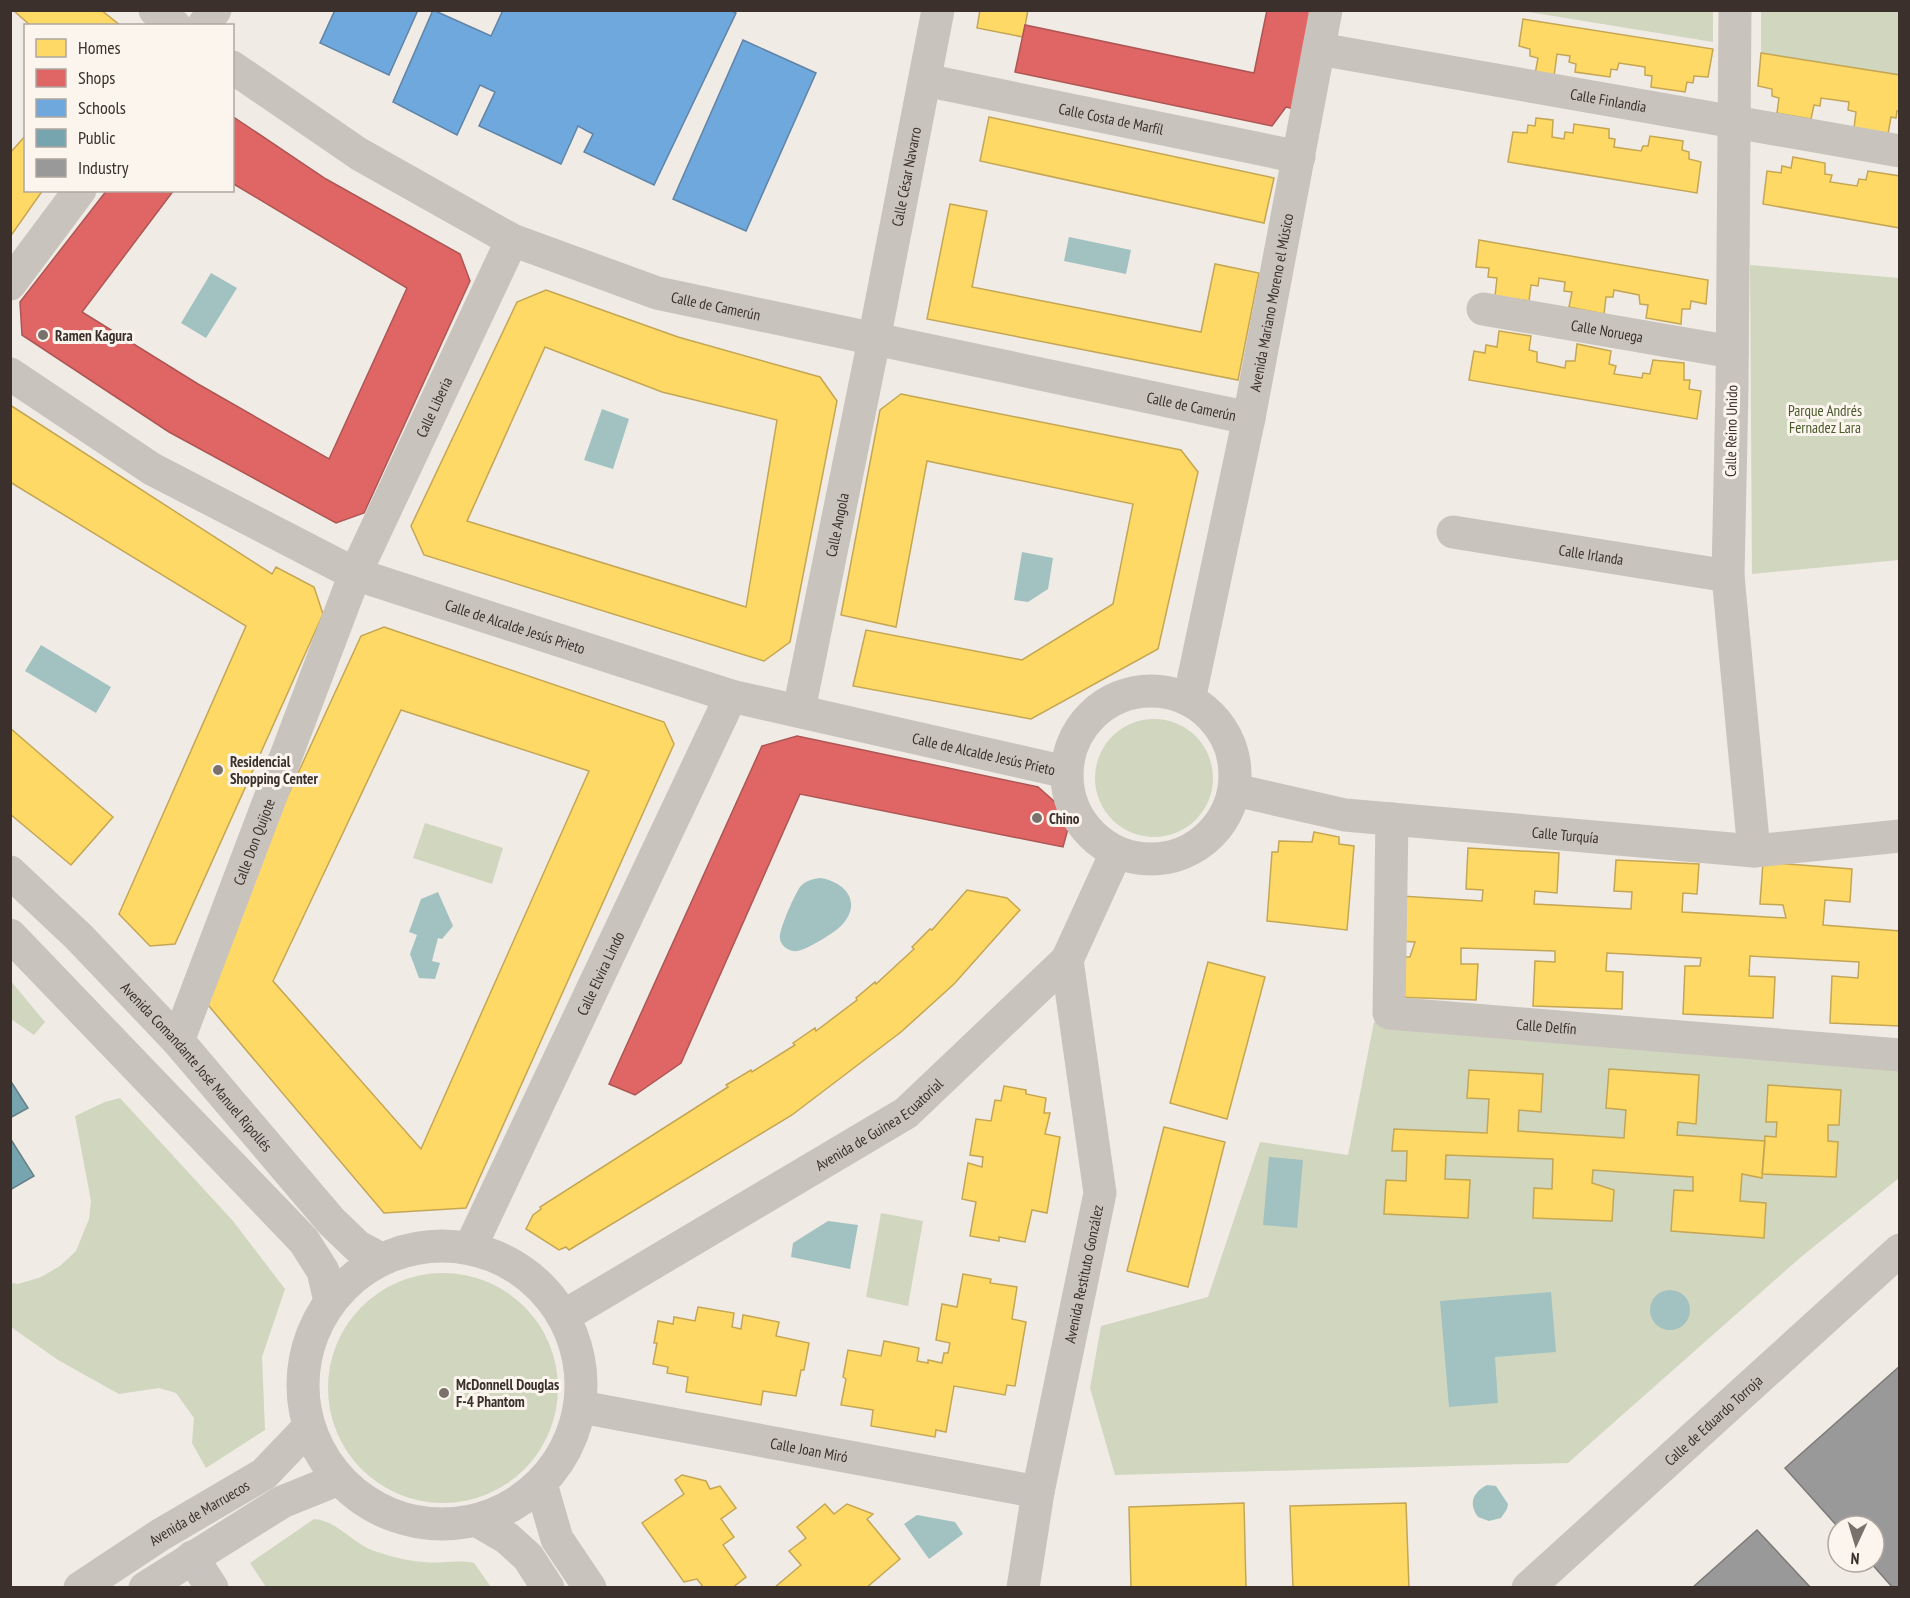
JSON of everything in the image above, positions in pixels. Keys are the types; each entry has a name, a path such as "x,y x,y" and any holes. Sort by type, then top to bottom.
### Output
{"street":[{"path":"155,10 172,24"},
{"path":"204,24 215,10"},
{"name":"Calle César Navarro","path":"874,340 938,10"},
{"name":"Avenida Mariano Moreno el Músico","path":"1189,700 1249,418 1326,10"},
{"name":"Calle Reino Unido","path":"1735,10 1728,576 1754,851"},
{"name":"Calle Finlandia","path":"1318,49 1899,151"},
{"name":"Calle de Camerún","path":"234,68 359,154 512,240 657,293 1249,418"},
{"name":"Calle Costa de Marfíl","path":"925,80 1299,157"},
{"path":"10,284 79,192"},
{"name":"Calle Liberia","path":"355,574 512,240"},
{"name":"Calle Noruega","path":"1483,309 1732,352"},
{"name":"Calle Angola","path":"799,710 874,340"},
{"name":"Calle de Alcalde Jesús Prieto","path":"10,374 153,469 355,574 731,696 1065,772"},
{"name":"Calle Irlanda","path":"1454,532 1728,576"},
{"name":"Calle Don Quijote","path":"178,1041 355,574"},
{"path":"1133,692 1176,694 1189,700 1205,710 1227,737 1235,765 1235,790 1227,814 1208,839 1182,854 1149,860 1116,853 1092,836 1070,803 1065,772 1069,751 1082,725 1103,705 1133,692"},
{"name":"Calle Elvira Lindo","path":"470,1248 731,696"},
{"name":"Calle Turquía","path":"1235,790 1345,815 1754,851 1899,836"},
{"name":"Calle Delfín","path":"1392,819 1389,1013 1899,1055"},
{"name":"Avenida de Guinea Ecuatorial","path":"564,1316 906,1113 1066,960 1116,853"},
{"name":"Avenida Comandante José Manuel Ripollés","path":"10,872 80,937 178,1041 331,1221 357,1246 381,1259"},
{"path":"10,935 304,1241 323,1271 330,1301"},
{"name":"Avenida Restituto González","path":"1023,1587 1038,1492 1100,1193 1066,960"},
{"path":"424,1246 470,1248 507,1261 540,1284 564,1316 580,1360 580,1407 567,1449 541,1484 511,1507 476,1520 439,1524 402,1519 368,1503 339,1479 321,1455 309,1427 302,1393 304,1359 315,1326 330,1301 355,1275 381,1259 424,1246"},
{"name":"Calle de Eduardo Torroja","path":"1527,1587 1899,1250"},
{"name":"Calle Joan Miró","path":"580,1407 1038,1492"},
{"name":"Avenida de Marruecos","path":"80,1587 160,1535 264,1474 309,1427"},
{"path":"145,1587 282,1503 339,1479"},
{"path":"541,1484 558,1539 590,1587"},
{"path":"476,1520 507,1538 528,1557 548,1587"},
{"path":"192,1557 212,1587"}],"green space":[{"path":"1522,11 1713,11 1713,42"},
{"path":"1761,11 1899,11 1899,75 1761,53"},
{"name":"Parque Andrés Fernadez Lara","path":"1750,265 1899,278 1899,560 1752,574"},
{"path":"1154,719 1165,720 1187,729 1203,745 1212,767 1212,789 1203,811 1187,827 1165,836 1154,837 1143,836 1121,827 1105,811 1096,789 1095,778 1096,767 1105,745 1121,729 1143,720"},
{"path":"425,823 503,848 492,884 413,858"},
{"path":"10,980 45,1022 34,1035 11,1019"},
{"path":"1374,1022 1899,1067 1899,1178 1801,1257 1568,1463 1115,1475 1090,1388 1101,1326 1208,1297 1260,1142 1348,1155"},
{"path":"120,1098 233,1221 285,1289 262,1357 265,1430 206,1468 192,1443 194,1418 176,1393 159,1388 119,1394 58,1360 11,1327 11,1283 18,1284 41,1277 60,1266 76,1251 89,1219 91,1201 75,1116 105,1102"},
{"path":"881,1213 923,1221 908,1306 866,1297"},
{"path":"432,1273 454,1273 487,1281 507,1292 525,1306 539,1324 550,1344 556,1365 558,1388 556,1411 550,1432 539,1452 525,1470 507,1484 487,1495 454,1503 432,1503 399,1495 379,1484 361,1470 347,1452 336,1432 328,1399 328,1377 336,1344 347,1324 361,1306 379,1292 399,1281"},
{"path":"314,1519 330,1523 358,1543 392,1556 411,1561 474,1563 491,1587 266,1587 250,1563"}],"water":[{"path":"1069,237 1131,250 1126,274 1064,261"},
{"path":"211,273 237,288 206,338 181,323"},
{"path":"602,409 629,419 613,469 584,460"},
{"path":"1022,552 1053,558 1048,589 1028,602 1014,600"},
{"path":"41,645 111,687 96,713 25,671"},
{"path":"820,878 829,880 844,889 851,902 851,909 837,929 803,949 789,950 782,943 780,935 791,904 802,885"},
{"path":"438,892 453,926 442,939 438,938 432,961 440,963 435,979 419,978 410,954 417,935 409,932 421,899"},
{"path":"1269,1157 1303,1160 1297,1228 1263,1225"},
{"path":"828,1221 858,1225 850,1269 791,1257 793,1243"},
{"path":"1670,1290 1684,1296 1690,1310 1684,1324 1670,1330 1656,1324 1650,1310 1656,1296"},
{"path":"1551,1292 1556,1352 1495,1357 1498,1403 1449,1407 1440,1301"},
{"path":"1487,1485 1496,1486 1508,1504 1501,1518 1489,1521 1478,1517 1473,1508 1475,1495"},
{"path":"917,1515 955,1522 963,1534 929,1559 904,1524"}],"building: Homes":[{"path":"13,10 101,10 118,24 29,24"},
{"path":"980,10 1028,10 1023,37 977,28"},
{"path":"1523,19 1713,49 1708,77 1694,76 1693,83 1687,82 1685,92 1651,87 1652,76 1645,75 1645,67 1619,63 1617,70 1611,69 1610,77 1575,72 1576,64 1569,62 1570,56 1557,54 1554,76 1535,74 1538,58 1530,56 1530,49 1519,46"},
{"path":"1761,53 1900,75 1900,111 1897,111 1896,118 1891,117 1888,134 1854,128 1856,112 1848,110 1849,102 1821,98 1820,106 1814,105 1811,119 1777,113 1779,98 1772,96 1772,89 1758,86"},
{"path":"989,117 1274,178 1264,223 980,161"},
{"path":"1536,118 1553,120 1552,137 1564,139 1565,132 1573,133 1574,124 1609,129 1609,138 1615,139 1614,147 1641,151 1643,146 1648,146 1650,136 1683,141 1682,150 1689,152 1689,159 1701,162 1697,193 1508,162 1513,132 1527,133 1528,125 1535,126"},
{"path":"24,137 24,192 42,192 10,237 10,153"},
{"path":"1793,157 1825,163 1825,174 1832,175 1830,182 1857,186 1859,179 1866,180 1868,171 1900,176 1900,228 1763,204 1767,171 1781,173 1782,166 1791,168"},
{"path":"950,204 987,211 972,287 1201,332 1215,264 1259,273 1238,380 927,319"},
{"path":"1479,240 1708,280 1706,304 1691,301 1690,309 1682,309 1681,324 1646,318 1648,305 1640,304 1639,295 1614,290 1613,297 1606,297 1604,314 1569,307 1572,292 1564,291 1565,282 1539,278 1538,286 1531,285 1529,301 1495,296 1497,278 1488,277 1489,268 1476,267"},
{"path":"546,290 678,337 820,377 837,401 790,642 764,661 424,555 411,526 517,302","holes":["545,347 662,392 777,420 746,607 467,521"]},
{"path":"1499,331 1531,336 1529,350 1537,352 1537,362 1565,368 1566,361 1575,361 1577,344 1611,351 1609,364 1616,366 1614,374 1642,378 1643,373 1650,374 1653,360 1684,363 1684,380 1690,380 1689,389 1701,391 1697,419 1469,380 1474,351 1485,353 1486,345 1497,347"},
{"path":"901,394 1181,450 1198,472 1158,649 1031,719 853,686 866,630 1022,660 1113,604 1133,504 927,461 896,627 841,615 880,410"},
{"name":"Residencial Shopping Center","path":"10,405 272,574 276,567 314,587 323,614 175,944 150,946 119,914 246,626 10,482"},
{"path":"384,627 664,722 674,744 466,1208 384,1213 208,1005 203,980 361,636","holes":["401,710 589,771 421,1149 273,981"]},
{"path":"10,728 113,817 71,865 10,814"},
{"path":"1314,832 1339,837 1339,844 1354,846 1347,930 1267,921 1272,852 1278,852 1279,841 1312,842"},
{"path":"1468,848 1559,853 1557,893 1535,891 1534,904 1631,909 1632,892 1614,891 1616,860 1699,864 1697,894 1683,893 1682,912 1786,918 1783,905 1760,904 1763,862 1852,869 1850,902 1825,900 1823,925 1900,931 1900,1026 1830,1023 1832,976 1858,978 1859,962 1750,956 1749,976 1775,977 1773,1018 1683,1014 1685,966 1700,966 1701,958 1607,953 1606,971 1623,972 1622,1009 1533,1006 1535,961 1555,962 1555,951 1461,948 1461,964 1478,964 1476,1000 1395,997 1396,957 1410,957 1415,942 1399,941 1401,896 1482,901 1483,890 1466,889"},
{"path":"967,890 1007,898 1020,910 954,984 901,1032 792,1115 569,1250 566,1247 559,1250 526,1229 533,1215 541,1209 540,1207 728,1087 726,1085 795,1045 793,1043 815,1028 816,1031 857,1000 856,998 875,982 876,984 914,949 912,947 930,929 932,930"},
{"path":"1208,962 1265,977 1227,1119 1170,1103"},
{"path":"1609,1069 1699,1075 1696,1124 1678,1122 1677,1135 1765,1141 1762,1178 1742,1174 1740,1201 1766,1203 1764,1238 1671,1231 1674,1190 1693,1191 1693,1177 1593,1170 1592,1183 1614,1190 1612,1221 1533,1218 1534,1188 1552,1189 1553,1159 1446,1155 1445,1179 1470,1180 1468,1218 1384,1214 1386,1180 1406,1181 1407,1151 1392,1151 1394,1129 1487,1133 1489,1099 1467,1098 1469,1070 1543,1074 1541,1112 1519,1110 1518,1131 1624,1138 1626,1110 1606,1108"},
{"path":"1768,1085 1841,1090 1839,1125 1828,1125 1828,1141 1838,1142 1836,1177 1762,1174 1765,1136 1776,1137 1777,1122 1766,1122"},
{"path":"1004,1086 1026,1090 1026,1094 1046,1098 1044,1113 1050,1113 1045,1134 1060,1137 1047,1213 1032,1210 1025,1242 999,1237 999,1241 970,1236 976,1202 962,1199 968,1163 982,1167 983,1157 970,1155 976,1119 991,1121 995,1100 1001,1101"},
{"path":"1164,1127 1225,1142 1188,1287 1127,1271"},
{"path":"963,1274 991,1279 990,1283 1017,1287 1012,1319 1026,1322 1015,1386 1007,1385 1005,1395 954,1386 946,1432 936,1430 935,1437 871,1426 873,1410 841,1405 848,1350 881,1356 884,1341 919,1348 917,1361 928,1363 928,1360 942,1363 944,1353 948,1353 950,1343 936,1340 942,1304 957,1307"},
{"path":"698,1307 734,1313 732,1327 741,1329 743,1315 779,1322 776,1336 809,1343 796,1396 763,1391 761,1405 686,1392 688,1377 667,1373 668,1367 653,1364 658,1321 673,1324 674,1317 695,1321"},
{"path":"682,1475 706,1481 710,1489 720,1486 736,1508 721,1519 734,1537 723,1545 746,1577 732,1588 704,1588 697,1579 684,1582 642,1523 684,1494 675,1480"},
{"path":"1244,1503 1246,1588 1131,1588 1129,1507"},
{"path":"1406,1503 1409,1588 1293,1588 1290,1506"},
{"path":"825,1504 834,1514 847,1504 873,1514 867,1519 900,1559 866,1588 774,1588 801,1565 789,1551 806,1538 797,1527"}],"building: Shops":[{"path":"1267,10 1312,10 1295,109 1286,107 1272,126 1015,72 1025,25 1254,73"},
{"path":"234,117 326,179 460,254 470,281 364,513 336,523 169,432 22,335 20,302 105,192 172,192 82,312 198,384 329,459 407,288 234,184"},
{"path":"797,736 1038,787 1055,802 1069,825 1063,847 800,794 681,1063 635,1095 609,1084 762,746"}],"building: Schools":[{"path":"335,10 418,10 389,75 320,43"},
{"path":"433,10 491,36 503,10 730,10 736,13 654,185 584,152 593,134 578,126 561,164 479,126 495,92 480,85 457,135 393,102"},
{"path":"743,40 816,73 746,231 673,199"}],"building: Public":[{"path":"10,1080 28,1108 10,1118"},
{"path":"10,1138 34,1176 10,1190"}],"building: Industry":[{"path":"1900,1366 1900,1588 1893,1588 1881,1574 1886,1574 1886,1514 1826,1514 1785,1468"},
{"path":"1757,1530 1811,1588 1692,1588"}],"place":[{"name":"Ramen Kagura","path":"43,335"},
{"name":"Residencial Shopping Center","path":"218,770"},
{"name":"Chino","path":"1037,818"},
{"name":"McDonnell Douglas F-4 Phantom","path":"444,1393"}]}
